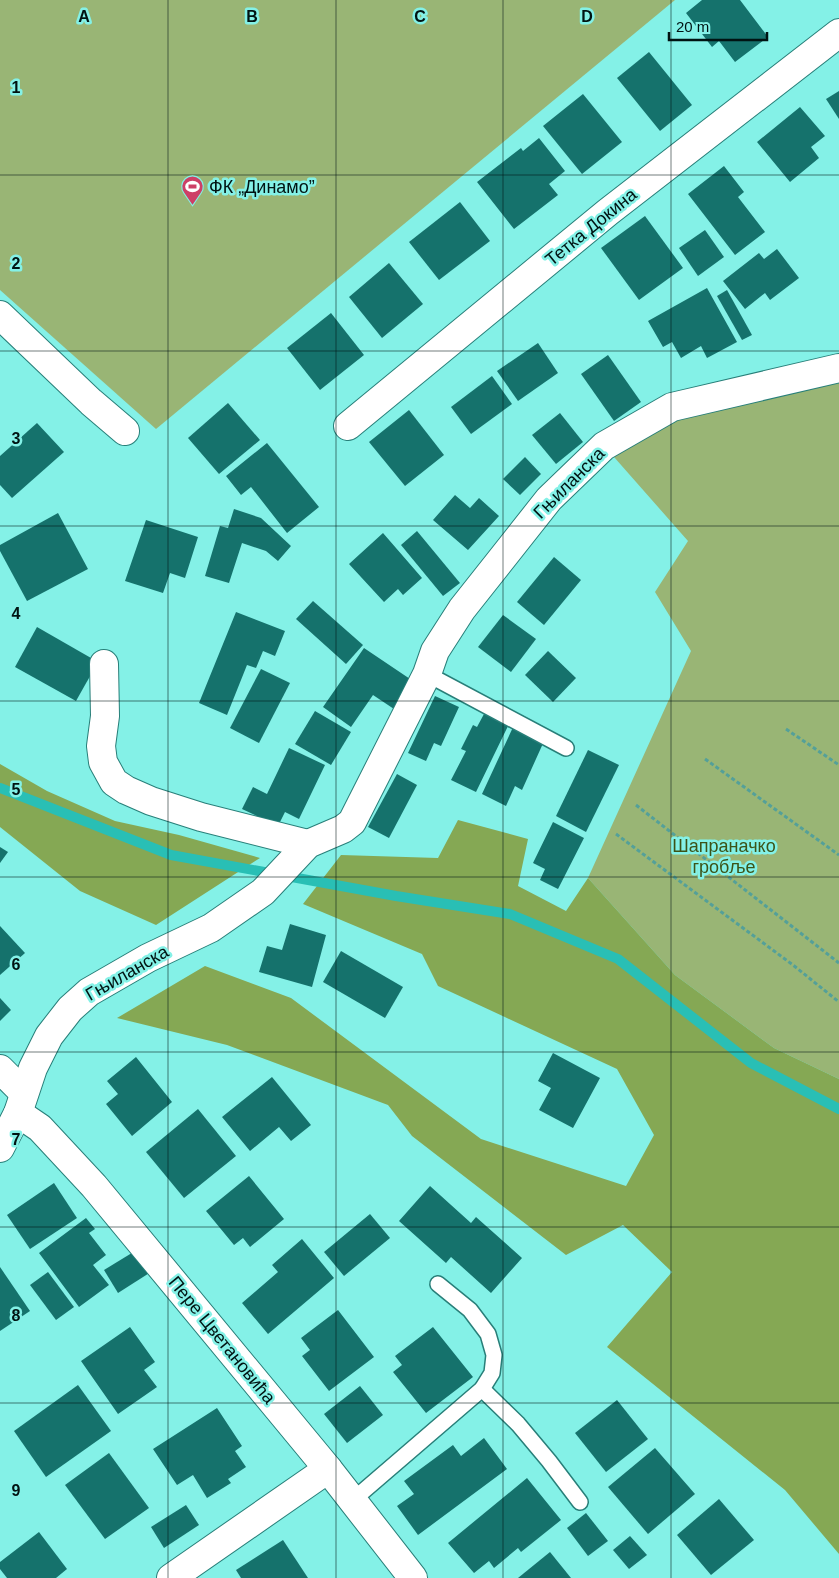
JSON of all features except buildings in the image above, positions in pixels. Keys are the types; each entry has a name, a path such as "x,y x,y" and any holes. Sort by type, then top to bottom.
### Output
{"street":[{"name":"Тетка Докина","path":"348,426 608,212 839,33"},
{"path":"0,315 91,402 125,431"},
{"name":"Гњиланска","path":"0,1148 49,1036 70,1009 89,992 148,958 212,928 264,892 304,848 344,829 352,822 427,674 435,651 468,601 548,499 604,446 672,407 839,368"},
{"path":"104,664 105,716 101,746 103,762 114,782 126,790 156,803 304,848"},
{"name":"Пере Цветановића","path":"0,1069 21,1103 40,1128 94,1186 328,1469 414,1578"},
{"path":"171,1578 328,1469"}],"lane":[{"path":"427,674 566,748"},
{"path":"353,1500 482,1389 492,1373 494,1355 488,1334 470,1310 438,1284"},
{"path":"482,1389 518,1424 580,1502"}],"path":[{"path":"786,729 839,765"},
{"path":"705,759 839,855"},
{"path":"636,805 839,963"},
{"path":"616,834 793,965 839,1002"}],"green space":[{"path":"0,0 675,0 156,429 0,290"},
{"name":"Шапраначко гробље","path":"839,383 839,1079 774,1048 675,975 588,878 691,651 655,592 688,541 614,457 636,437 700,411"},
{"path":"0,764 47,791 115,821 179,835 260,858 156,925 80,891 0,827"},
{"path":"458,820 528,839 518,886 566,911 588,878 675,975 774,1048 839,1079 839,1554 785,1490 607,1347 672,1272 623,1225 566,1255 412,1136 388,1105 227,1045 117,1018 205,966 291,998 481,1139 626,1186 654,1135 617,1069 438,986 422,954 303,904 341,855 438,858"}],"waterway":[{"path":"0,788 171,855 396,896 510,914 618,959 751,1063 839,1109"}],"place":[{"name":"ФК „Динамо”","path":"193,206"}]}
